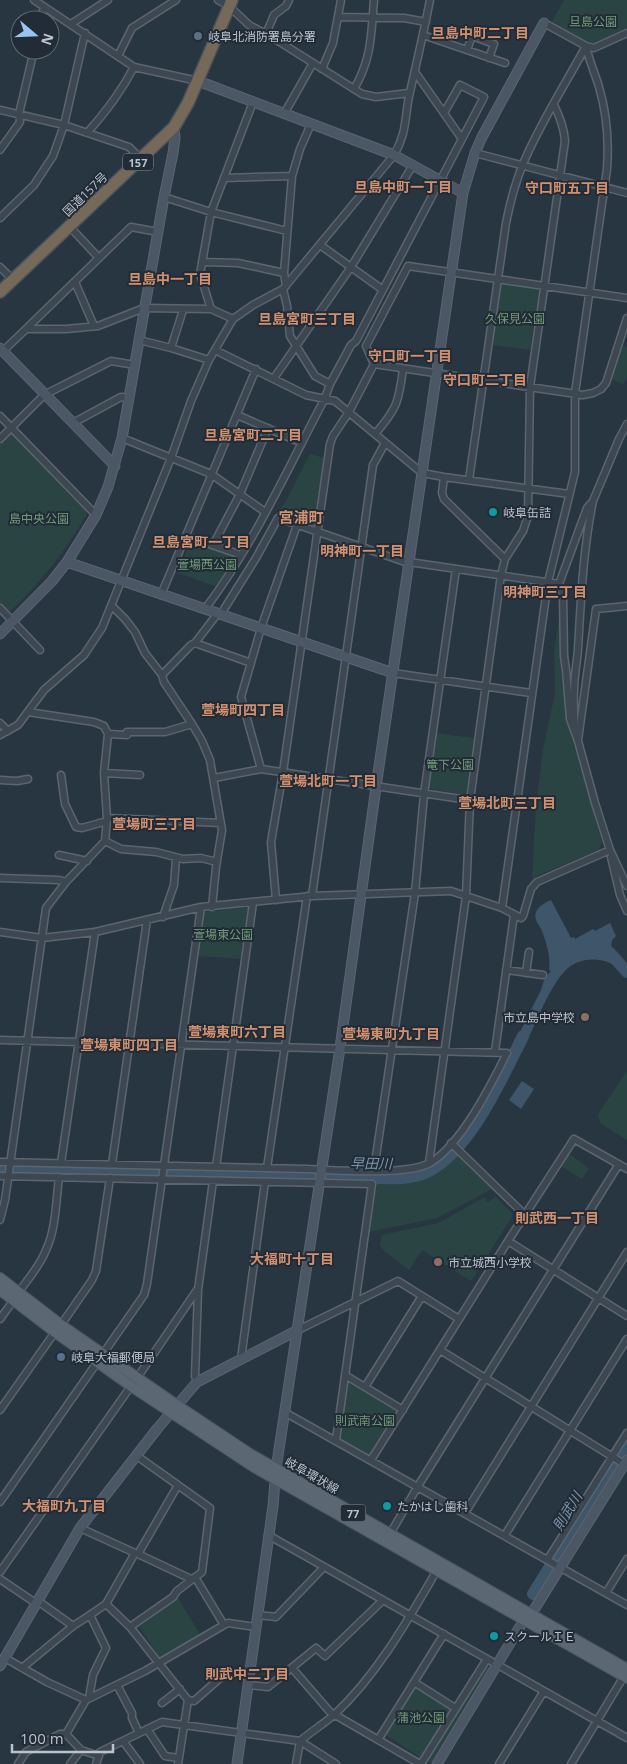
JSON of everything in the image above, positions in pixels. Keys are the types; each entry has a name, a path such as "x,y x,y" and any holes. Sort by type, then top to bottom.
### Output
{"highway":[{"name":"国道157号","path":"0,292 174,127 188,103 231,3"}],"main road":[{"name":"岐阜環状線","path":"0,1278 16,1297 58,1329 276,1480 437,1570 528,1617"},
{"name":"岐阜環状線","path":"0,1290 16,1297"},
{"name":"岐阜環状線","path":"175,1410 390,1534 626,1674"}],"street":[{"path":"34,0 134,67 198,81 311,124 394,156 463,193"},
{"path":"71,24 108,0"},
{"path":"118,56 132,28 176,0"},
{"path":"218,0 231,3 249,25 362,94 376,97 409,93"},
{"path":"266,34 274,15 286,6 289,0"},
{"path":"322,69 332,43 339,17 341,0"},
{"path":"354,90 363,74 369,56 374,0"},
{"path":"0,735 18,725 44,690 90,649 102,628 171,458 191,401 209,360 233,319 252,305 285,287 394,156 404,130 409,93 430,0"},
{"path":"339,17 404,18 426,22"},
{"path":"237,1764 276,1469 340,1048 376,787 463,193 476,153 489,122 544,23 586,46 594,48 627,33"},
{"path":"0,218 34,185 53,156 64,125 85,33"},
{"path":"423,35 505,63"},
{"path":"467,50 472,36 494,44 489,58"},
{"path":"469,480 506,223 514,192 522,165 535,138 586,46"},
{"path":"502,908 548,582 575,472 575,393 605,187 608,152 606,113 599,86 588,58 586,46"},
{"path":"0,150 20,122 19,114 32,60"},
{"path":"284,114 313,63"},
{"path":"87,133 108,110 134,67"},
{"path":"415,72 462,139"},
{"path":"205,609 241,554 265,512 325,398 330,384 351,345 356,341 484,97 460,85 444,113"},
{"path":"211,309 200,274 211,212 253,102"},
{"path":"429,1163 466,896 470,800 502,575 505,559 526,523 530,387 565,141 561,118 554,105"},
{"path":"0,110 64,125 129,147 141,159"},
{"path":"311,124 300,149 292,176 284,274 290,336 315,376 330,384"},
{"path":"0,634 52,581 67,562 96,515 115,466 122,438 173,152 174,127"},
{"path":"476,153 627,193"},
{"path":"274,378 351,267 413,166"},
{"path":"224,178 292,176"},
{"path":"164,197 211,212 287,231"},
{"path":"70,227 99,258"},
{"path":"115,466 1,350 26,329 131,228 158,232"},
{"path":"320,245 383,290"},
{"path":"202,262 238,263 284,274"},
{"path":"374,364 366,346 408,266 627,298"},
{"path":"0,267 13,280"},
{"path":"75,282 94,326"},
{"path":"26,329 66,329 94,326 144,308 211,309 233,319"},
{"path":"171,348 183,310"},
{"path":"374,364 575,393 593,393 601,389 606,383 627,318"},
{"path":"139,340 209,360"},
{"path":"215,350 306,395 335,401 422,473 569,494"},
{"path":"0,439 44,395 111,361 135,365"},
{"path":"276,900 271,842 283,772 330,444 374,364"},
{"path":"375,434 388,419 399,399 403,368"},
{"path":"162,595 256,369"},
{"path":"73,423 121,397 129,398"},
{"path":"237,415 302,442"},
{"path":"0,416 96,515"},
{"path":"573,730 575,713 574,691 587,533 593,501 627,424"},
{"path":"213,545 240,494 268,428"},
{"path":"122,438 211,474 265,512"},
{"path":"267,1168 329,779 373,465 385,444"},
{"path":"444,477 442,493 444,499 505,559"},
{"path":"593,501 587,508 560,584 564,594 564,656 568,706 573,730 578,741 610,850 627,886"},
{"path":"162,675 195,643 220,614 256,558 278,518 409,562 560,584"},
{"path":"261,769 241,697 261,628 297,525"},
{"path":"186,536 241,554"},
{"path":"67,562 393,673 531,693"},
{"path":"374,1170 415,892 424,794 456,569"},
{"path":"112,606 130,626 145,653 162,675 164,682 202,741 210,760 221,824 221,844 216,862 212,906"},
{"path":"578,741 596,609 627,606"},
{"path":"0,608 40,650"},
{"path":"195,643 251,663"},
{"path":"0,1220 5,1200 46,908 66,882 105,841 107,819 104,773 108,734 104,726 94,722 28,712"},
{"path":"0,723 8,731"},
{"path":"108,734 127,735 127,732 165,732 192,724"},
{"path":"214,778 261,769 515,807"},
{"path":"104,773 140,774"},
{"path":"61,775 66,804 76,827 82,828 107,819 221,824"},
{"path":"0,780 17,781 28,779"},
{"path":"105,841 121,849 156,852 176,858 201,858 216,862"},
{"path":"610,850 613,872 627,910"},
{"path":"0,932 42,938 95,932 201,907 309,896 451,891 502,908 521,918 531,889 537,882 610,850"},
{"path":"59,855 86,861"},
{"path":"162,917 174,885 176,858"},
{"path":"0,878 59,880 66,882"},
{"path":"216,1168 253,903"},
{"path":"0,1502 139,1304 146,1290 201,907"},
{"path":"495,1051 514,915"},
{"path":"112,1164 147,920"},
{"path":"61,1164 95,932"},
{"path":"526,972 529,952"},
{"path":"506,970 543,975"},
{"path":"0,1040 507,1052 480,1102 452,1143 439,1156 417,1168 403,1171 374,1170 265,1182 162,1178 0,1176"},
{"path":"371,1460 574,1139 627,1169"},
{"path":"452,1143 525,1215"},
{"path":"0,1162 9,1164 112,1164 164,1167 267,1168 372,1184 336,1440"},
{"path":"390,1534 619,1164"},
{"path":"0,1319 47,1249 51,1237 59,1177"},
{"path":"0,1410 92,1280 96,1271 110,1178"},
{"path":"197,1382 195,1376 198,1290 213,1181"},
{"path":"241,1359 265,1182"},
{"path":"508,1241 627,1316"},
{"path":"465,1513 627,1252"},
{"path":"256,1627 228,1623 160,1663 88,1699 46,1682 22,1668 2,1662 80,1528 197,1382 398,1280 459,1319"},
{"path":"0,1572 198,1290"},
{"path":"365,1387 422,1296"},
{"path":"505,1535 627,1339"},
{"path":"440,1350 619,1460"},
{"path":"345,1374 402,1410"},
{"path":"286,1413 627,1605"},
{"path":"437,1764 496,1664 528,1617 553,1563 619,1460 627,1433"},
{"path":"130,1627 173,1597 177,1591 202,1572 210,1508 137,1456"},
{"path":"553,1563 619,1460"},
{"path":"22,1668 73,1626 106,1604 178,1485"},
{"path":"80,1528 193,1578 224,1625"},
{"path":"268,1535 627,1738"},
{"path":"606,1593 627,1559"},
{"path":"258,1615 276,1617 324,1567"},
{"path":"296,1764 300,1741 334,1715 363,1683 411,1615 437,1570"},
{"path":"0,1578 73,1626"},
{"path":"106,1604 130,1627 188,1700 194,1702 227,1672 268,1687 316,1648 324,1656 383,1600"},
{"path":"66,1734 88,1699 93,1676 106,1648 90,1614"},
{"path":"378,1740 444,1634"},
{"path":"292,1668 334,1715 420,1764 487,1659"},
{"path":"571,1764 626,1674"},
{"path":"414,1682 455,1708"},
{"path":"117,1685 132,1713 132,1718 139,1733"},
{"path":"162,1703 180,1689"},
{"path":"499,1764 544,1691"},
{"path":"147,1729 165,1756 178,1761 188,1700"},
{"path":"96,1764 100,1752 162,1722 300,1741 336,1764"},
{"path":"18,1764 26,1752 60,1734 66,1734 81,1750 99,1756"},
{"path":"123,1740 140,1764"},
{"path":"70,1764 81,1750"}],"green space":[{"name":"旦島公園","path":"564,0 627,0 627,29 594,45 553,24 552,21"},
{"name":"久保見公園","path":"503,283 537,288 539,291 530,350 492,345 501,285"},
{"path":"621,344 627,347 627,378 623,384 611,379"},
{"name":"島中央公園","path":"10,434 87,514 52,566 22,600 8,612 0,603 0,444"},
{"path":"310,454 324,458 314,525 312,526 276,514 286,501"},
{"name":"萱場西公園","path":"192,538 238,555 217,587 178,573"},
{"path":"560,611 566,719 578,754 602,842 599,850 532,878 536,806 543,749 555,693 554,652"},
{"name":"篭下公園","path":"436,733 474,738 464,795 427,788"},
{"name":"萱場東公園","path":"249,907 242,959 197,956 204,912"},
{"path":"627,1071 627,1140 600,1123 598,1114"},
{"path":"458,1153 494,1188 437,1218 369,1232 377,1183 402,1183 431,1175"},
{"path":"568,1153 589,1168 582,1179 560,1166"},
{"path":"485,1197 487,1202 496,1197 512,1213 512,1217 471,1281 422,1250 409,1270 384,1251 380,1245 382,1235 438,1223"},
{"name":"則武南公園","path":"350,1381 396,1410 371,1454 340,1439 347,1383"},
{"path":"178,1598 201,1636 161,1659 139,1627"},
{"path":"486,1666 489,1670 431,1763 426,1761"},
{"name":"蒲池公園","path":"414,1686 451,1709 420,1757 384,1734"}],"water":[{"path":"551,900 571,938 574,937 575,939 593,929 595,931 610,923 616,936 612,940 611,948 622,962 617,967 604,961 589,960 569,967 552,989 522,1052 511,1050 541,990 544,980 551,971 549,969 546,945 535,916 539,907"},
{"path":"522,1081 534,1089 521,1109 509,1100"}],"waterway":[{"name":"則武川","path":"609,952 627,972"},
{"name":"早田川","path":"0,1167 370,1178 399,1178 420,1175 443,1162 471,1131 484,1112 523,1036"},
{"name":"則武川","path":"533,1594 627,1443"}],"place":[{"name":"岐阜北消防署島分署","path":"198,36"},
{"name":"岐阜缶詰","path":"493,512"},
{"name":"市立島中学校","path":"585,1017"},
{"name":"市立城西小学校","path":"438,1262"},
{"name":"岐阜大福郵便局","path":"61,1357"},
{"name":"たかはし歯科","path":"387,1506"},
{"name":"スクールＩＥ","path":"494,1636"}],"district":[{"name":"旦島中町二丁目","path":"480,32"},
{"name":"旦島中町一丁目","path":"403,186"},
{"name":"守口町五丁目","path":"567,187"},
{"name":"旦島中一丁目","path":"170,278"},
{"name":"旦島宮町三丁目","path":"307,318"},
{"name":"守口町一丁目","path":"410,355"},
{"name":"守口町二丁目","path":"485,379"},
{"name":"旦島宮町二丁目","path":"253,434"},
{"name":"宮浦町","path":"301,517"},
{"name":"旦島宮町一丁目","path":"201,541"},
{"name":"明神町一丁目","path":"362,550"},
{"name":"明神町三丁目","path":"545,591"},
{"name":"萱場町四丁目","path":"243,709"},
{"name":"萱場北町一丁目","path":"328,780"},
{"name":"萱場北町三丁目","path":"507,802"},
{"name":"萱場町三丁目","path":"154,823"},
{"name":"萱場東町六丁目","path":"237,1031"},
{"name":"萱場東町九丁目","path":"391,1033"},
{"name":"萱場東町四丁目","path":"129,1044"},
{"name":"則武西一丁目","path":"557,1217"},
{"name":"大福町十丁目","path":"292,1258"},
{"name":"大福町九丁目","path":"64,1505"},
{"name":"則武中二丁目","path":"247,1673"}]}
